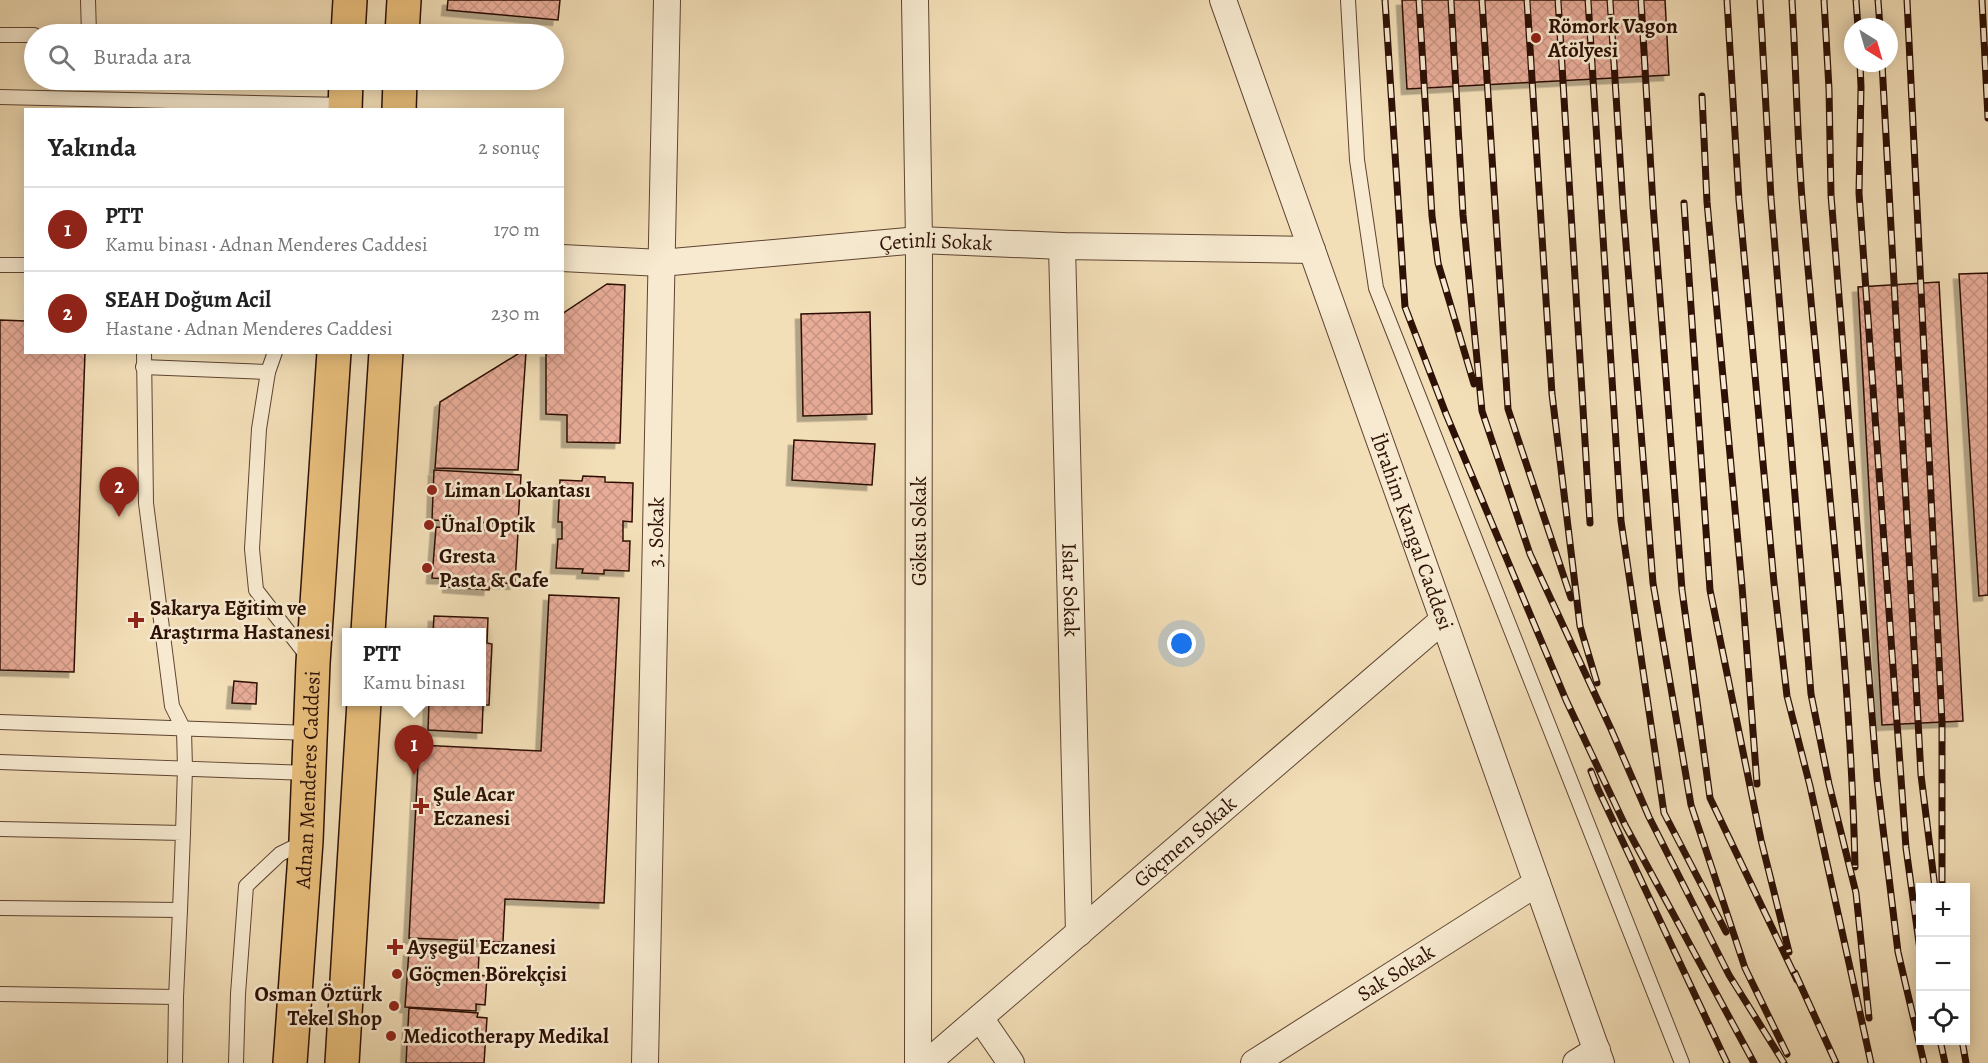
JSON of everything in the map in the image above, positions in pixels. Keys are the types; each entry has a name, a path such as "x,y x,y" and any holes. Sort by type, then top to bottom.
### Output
{"main road":[{"path":"349,24 350,0"},
{"path":"403,24 404,0"},
{"path":"399,108 400,90"},
{"name":"Adnan Menderes Caddesi","path":"290,1063 306,841 313,663 334,354"},
{"path":"368,628 386,354"},
{"path":"342,1063 364,706"}],"street":[{"name":"3. Sokak","path":"645,1063 667,0"},
{"name":"Göksu Sokak","path":"915,0 919,240 918,1063"},
{"name":"İbrahim Kangal Caddesi","path":"1224,0 1537,883 1591,1059"},
{"name":"Çetinli Sokak","path":"564,258 661,263 919,240 1062,246 1312,250"},
{"name":"Islar Sokak","path":"1062,246 1079,933"},
{"name":"Göçmen Sokak","path":"927,1063 1443,620"},
{"name":"Sak Sokak","path":"1254,1063 1537,883"},
{"path":"980,1018 1011,1063"}],"lane":[{"path":"88,0 89,24"},
{"path":"1348,0 1357,160 1376,288 1682,1063"},
{"path":"0,35 24,35"},
{"path":"0,96 345,98"},
{"path":"0,265 24,265"},
{"path":"144,354 146,503 172,706 184,730 185,768 176,997 176,1063"},
{"path":"274,354 268,372 259,429 252,549 256,590 313,663"},
{"path":"143,367 268,372"},
{"path":"0,722 310,733"},
{"path":"0,762 308,773"},
{"path":"0,829 183,833"},
{"path":"236,1063 238,994 246,886 280,854 306,841"},
{"path":"0,908 180,910"},
{"path":"0,994 176,997"}],"building":[{"path":"448,0 560,0 558,20 447,10"},
{"name":"Römork Vagon Atölyesi","path":"1402,0 1665,0 1669,75 1407,89"},
{"path":"1988,273 1988,595 1979,596 1959,274"},
{"path":"1939,282 1963,721 1882,725 1858,287"},
{"path":"607,284 625,285 620,443 567,442 567,415 546,414 546,354 564,354 564,313"},
{"path":"870,312 872,414 803,416 801,314"},
{"path":"0,320 24,321 24,354 85,354 74,672 0,670"},
{"path":"518,354 526,354 518,470 435,468 440,402"},
{"path":"794,440 875,444 872,485 792,480"},
{"path":"434,470 521,475 518,524 432,520"},
{"path":"583,476 605,477 605,482 633,483 632,522 623,521 623,541 630,541 629,571 604,570 604,574 582,573 583,569 556,568 558,539 562,539 562,522 558,522 560,480 582,481"},
{"path":"436,527 518,532 515,584 490,582 489,590 448,587 449,579 432,578"},
{"path":"549,595 619,598 604,903 505,899 503,942 409,938 419,745 541,751"},
{"path":"434,616 488,618 487,643 492,644 489,705 486,705 486,628 433,628"},
{"path":"234,681 257,683 256,704 232,703"},
{"path":"429,706 483,706 482,733 428,730"},
{"path":"434,946 467,947 466,953 479,954 478,975 487,976 485,1005 476,1004 476,1011 405,1007 409,950 433,951"},
{"path":"409,1008 478,1013 477,1017 487,1018 484,1063 406,1063"}],"railway":[{"path":"1385,0 1405,307 1446,414 1566,700 1625,825 1754,1063"},
{"path":"1419,0 1432,216 1438,263 1474,384"},
{"path":"1451,0 1463,215 1482,411 1530,554 1649,817 1729,975 1784,1063"},
{"path":"1482,0 1508,409 1571,598"},
{"path":"1527,0 1552,394 1580,626 1597,683"},
{"path":"1558,0 1590,523"},
{"path":"1588,0 1621,521 1664,813 1726,932"},
{"path":"1610,0 1623,206 1653,583 1691,805 1745,968 1787,1054"},
{"path":"1641,0 1653,205 1682,590 1710,798 1797,980"},
{"path":"1727,0 1739,200 1774,583 1787,696 1810,786 1871,1063"},
{"path":"1760,0 1771,198 1811,694 1829,784 1856,893 1869,1018"},
{"path":"1792,0 1802,199 1841,616 1855,867"},
{"path":"1824,0 1829,89 1831,195 1877,779 1898,952 1924,1063"},
{"path":"1856,0 1857,18"},
{"path":"1878,0 1879,18"},
{"path":"1907,0 1942,722 1942,883"},
{"path":"1982,0 1988,118"},
{"path":"1860,72 1859,193 1906,848 1918,937"},
{"path":"1882,72 1921,775 1934,883"},
{"path":"1702,96 1707,202 1742,586 1757,784"},
{"path":"1684,203 1710,590 1761,840 1789,952"},
{"path":"1591,771 1727,1063"},
{"path":"1795,973 1836,1063"},
{"path":"1941,1045 1945,1063"},
{"path":"1963,1045 1966,1063"}],"place":[{"name":"Römork Vagon Atölyesi","path":"1536,38"},
{"name":"Liman Lokantası","path":"432,490"},
{"name":"SEAH Doğum Acil","path":"119,517"},
{"name":"Ünal Optik","path":"429,525"},
{"name":"Gresta Pasta & Cafe","path":"427,568"},
{"name":"Sakarya Eğitim ve Araştırma Hastanesi","path":"136,620"},
{"name":"PTT","path":"414,775"},
{"name":"Şule Acar Eczanesi","path":"421,806"},
{"name":"Ayşegül Eczanesi","path":"395,947"},
{"name":"Göçmen Börekçisi","path":"397,974"},
{"name":"Osman Öztürk Tekel Shop","path":"394,1006"},
{"name":"Medicotherapy Medikal","path":"391,1036"}]}
